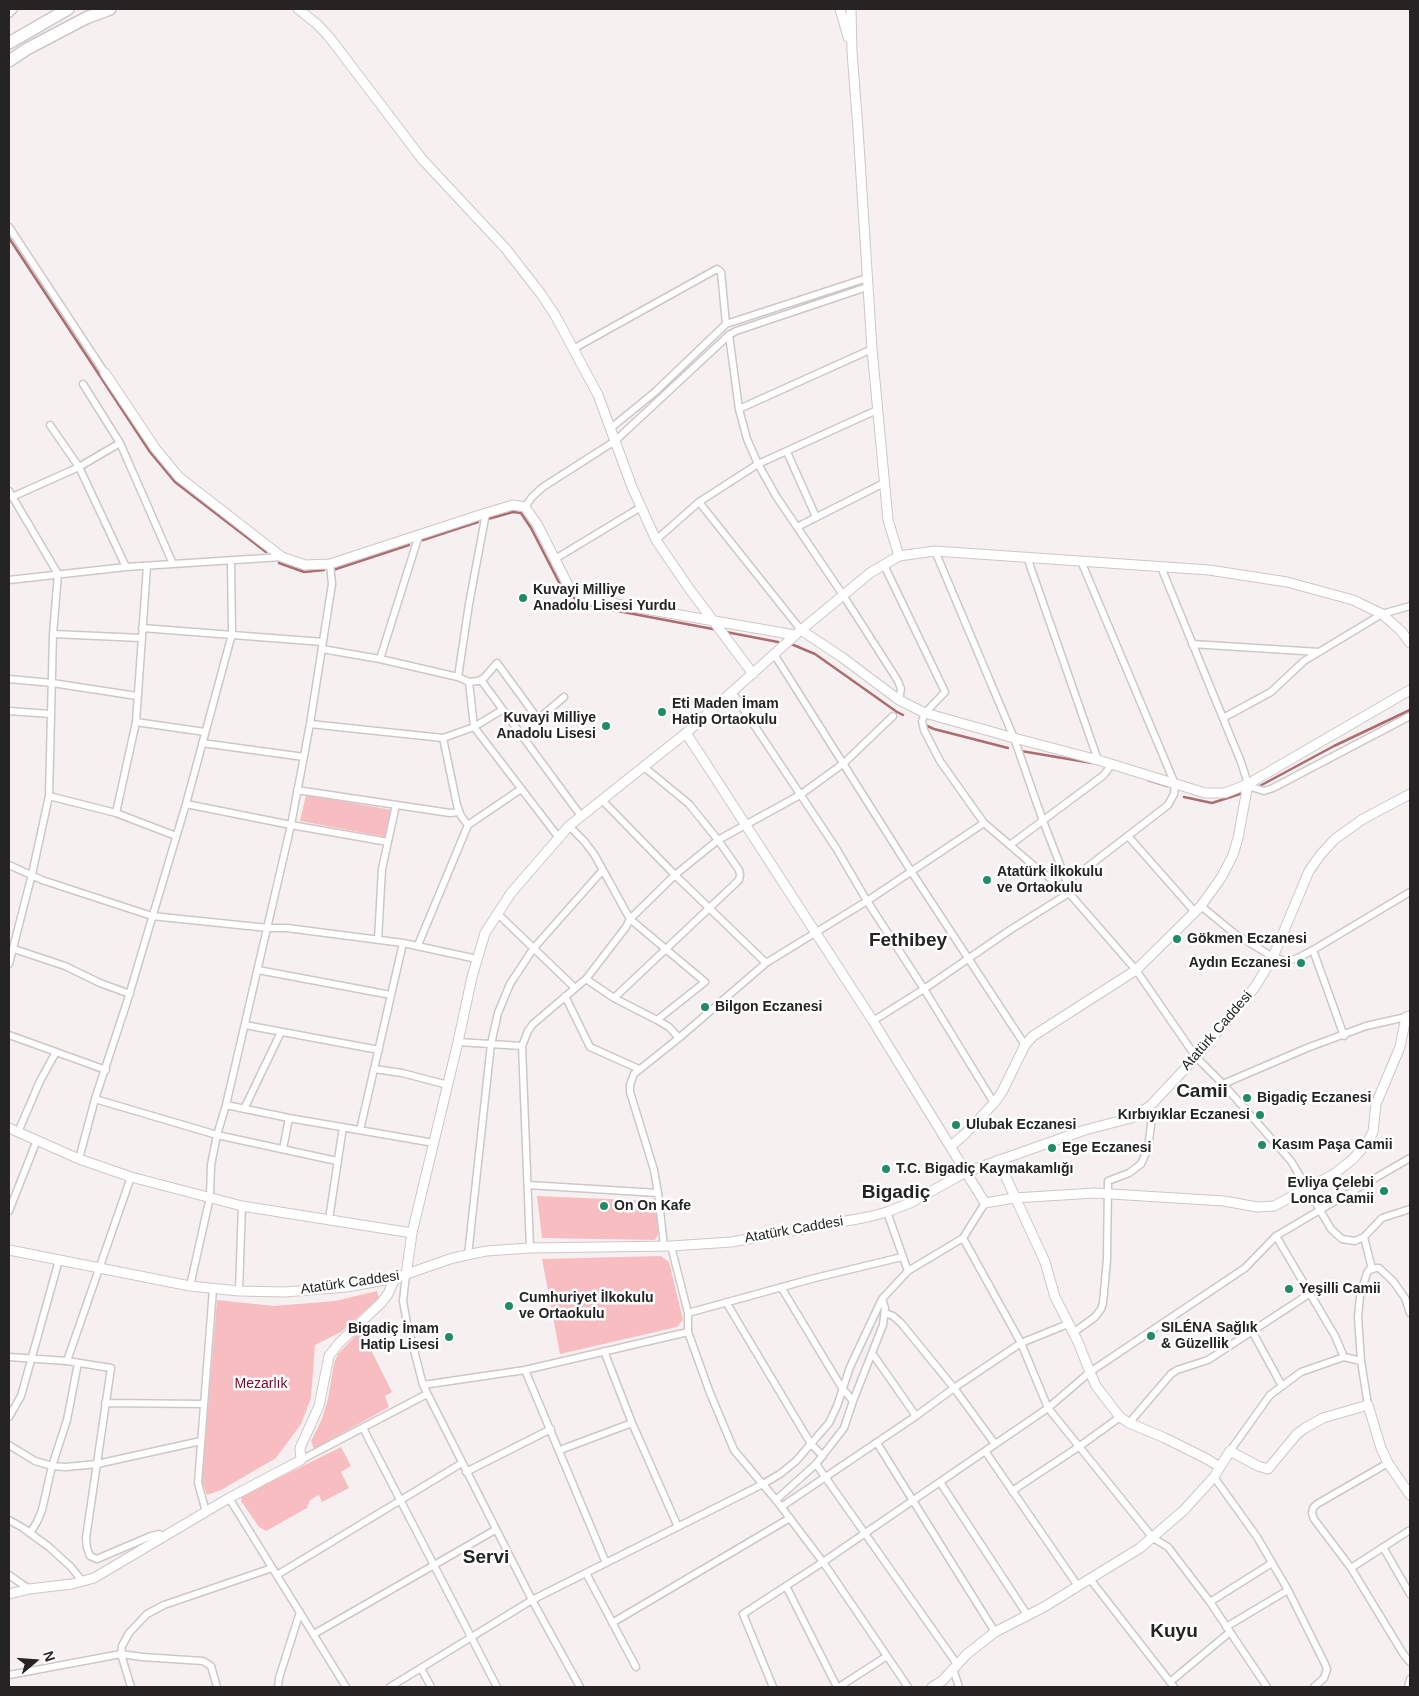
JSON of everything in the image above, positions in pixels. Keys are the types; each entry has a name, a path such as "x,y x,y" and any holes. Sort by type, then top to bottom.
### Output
{"highway":[{"path":"9,43 68,9"},
{"path":"9,61 27,48 86,18 110,9"}],"street":[{"path":"9,14 14,9"},
{"path":"298,9 317,24 330,38 422,159 506,249 555,315 598,395 641,507 656,540 688,587 753,674"},
{"path":"840,9 852,52"},
{"path":"851,9 852,52 877,410 888,520 899,556"},
{"path":"9,227 155,448 179,477 282,557 305,565 330,564 513,505 525,507 537,524 568,587 588,599 798,632 843,658 899,700 925,713 1098,760 1206,793 1224,793 1248,784 1410,690"},
{"path":"573,349 716,269 721,274 726,324"},
{"path":"611,428 655,392 726,324 867,282"},
{"path":"525,507 543,487 615,441 729,335 743,328 867,282"},
{"path":"729,335 739,409 747,439 758,464 776,496 898,681 901,688 899,700"},
{"path":"739,409 872,349"},
{"path":"84,384 120,444 173,564"},
{"path":"656,540 699,502 758,464 877,410"},
{"path":"50,425 79,466 126,567"},
{"path":"12,498 120,444"},
{"path":"787,452 816,517"},
{"path":"797,526 884,483"},
{"path":"9,491 58,574 53,634 49,796 14,949 9,960"},
{"path":"699,502 798,632"},
{"path":"555,559 641,507"},
{"path":"458,677 486,513"},
{"path":"380,659 419,535"},
{"path":"936,551 1014,738 1066,880 1069,893"},
{"path":"580,1687 495,1530 427,1394 406,1323 403,1302 412,1233 472,977 485,933 511,894 569,826 686,733 798,632 843,595 870,573 899,556 936,551 1027,557 1209,570 1287,582 1353,600 1382,614 1401,631 1410,644"},
{"path":"9,580 126,567 282,557"},
{"path":"1027,557 1098,760"},
{"path":"79,1159 95,1100 130,994 186,804 232,634 231,560"},
{"path":"1066,880 1081,872 1168,805 1174,794 1175,784 1081,561"},
{"path":"190,1286 210,1197 211,1165 217,1135 226,1105 268,928 298,790 332,584 330,564"},
{"path":"884,565 945,692 922,717 922,725 940,761 984,823 1032,865 1069,893 1136,970 1196,1057 1223,1084 1290,1161 1331,1229 1342,1239 1355,1241 1364,1237 1382,1218 1410,1209"},
{"path":"116,813 136,722 147,566"},
{"path":"951,1146 994,1103 1002,1092 1025,1045 1037,1032 1136,970 1198,909 1221,878 1233,854 1238,838 1248,784 1241,762 1161,567"},
{"path":"1223,718 1271,692 1304,661 1382,614 1410,606"},
{"path":"142,628 232,634 322,646 458,677 469,682 481,680 487,676 497,663 538,719 564,697"},
{"path":"53,634 141,638"},
{"path":"1192,644 1320,652"},
{"path":"774,654 911,871 1025,1045"},
{"path":"9,679 52,683 137,696"},
{"path":"481,680 581,816"},
{"path":"469,682 474,727 559,838"},
{"path":"732,692 836,848 867,901 994,1103"},
{"path":"310,724 443,738 474,727 502,710"},
{"path":"9,711 50,714"},
{"path":"530,1248 522,1046 533,1024 586,979 626,928 630,919 675,875 718,840 800,795 844,763 893,716"},
{"path":"1248,784 1260,790 1272,788 1410,716"},
{"path":"136,722 205,732"},
{"path":"686,733 873,1021 985,1203"},
{"path":"443,738 459,812 468,825"},
{"path":"202,744 304,757"},
{"path":"1010,845 1104,775 1112,765"},
{"path":"614,998 740,880 740,870 689,804 644,767"},
{"path":"418,945 468,825 521,788"},
{"path":"298,790 450,813 459,812"},
{"path":"49,796 116,813 176,836"},
{"name":"Atatürk Caddesi","path":"9,1250 190,1286 238,1291 284,1292 347,1286 395,1278 453,1258 486,1251 530,1248 668,1246 731,1242 887,1212 910,1203 966,1172 1085,1130 1131,1118 1150,1106 1196,1057 1256,987 1273,957 1308,871 1321,854 1335,839 1363,819 1409,797"},
{"path":"602,800 675,875 766,963"},
{"path":"186,804 388,842"},
{"path":"378,940 382,878 396,805"},
{"path":"908,1687 823,1562 776,1500 734,1450 710,1393 688,1332 688,1313 668,1246 654,1170 630,1092 631,1079 639,1069 679,1038 766,963 867,901 984,823"},
{"path":"569,826 594,854 630,919 705,982 657,1020"},
{"path":"1128,836 1198,909 1235,934 1281,960 1292,960 1313,950 1410,892"},
{"path":"9,865 52,883 152,916 268,928 287,928 403,943 477,959"},
{"path":"468,1255 491,1044 498,1012 510,984 535,947 602,871"},
{"path":"873,1021 1069,893"},
{"path":"498,914 535,947 575,988"},
{"path":"360,1130 403,943"},
{"path":"14,949 65,966 100,983 130,994"},
{"path":"1313,950 1344,1036"},
{"path":"258,970 391,995"},
{"path":"586,979 614,998 669,1027 679,1038"},
{"path":"565,996 590,1047 639,1069"},
{"path":"390,1687 532,1600 763,1484 788,1468 825,1428 834,1413 842,1388 882,1299 908,1271 963,1238 985,1203 1014,1198 1108,1193 1274,1206 1334,1174 1353,1159 1367,1143 1373,1132 1376,1104 1400,1047 1408,1017 1378,1022 1307,1048 1223,1084"},
{"path":"245,1025 379,1050"},
{"path":"244,1108 281,1032"},
{"path":"9,1035 106,1070"},
{"path":"458,1042 522,1046"},
{"path":"18,1132 40,1081 56,1052"},
{"path":"374,1069 402,1073 448,1084"},
{"path":"95,1100 217,1135 337,1161"},
{"path":"226,1105 434,1144"},
{"path":"1073,1332 1095,1317 1101,1310 1107,1259 1108,1181 1129,1173 1140,1164 1148,1148 1151,1125 1150,1106"},
{"path":"283,1149 289,1118"},
{"path":"329,1219 343,1127"},
{"path":"9,1128 79,1159 131,1177 242,1206 412,1233"},
{"path":"9,1211 37,1140"},
{"path":"773,1687 743,1614 823,1562 1048,1408 1090,1372 1245,1268 1276,1236 1410,1158"},
{"path":"998,1160 1045,1262 1055,1297 1073,1332 1096,1386 1120,1417 1129,1423 1165,1438 1220,1467"},
{"path":"67,1361 131,1177"},
{"path":"528,1185 658,1193"},
{"path":"238,1291 242,1206"},
{"path":"887,1212 908,1271"},
{"path":"1276,1236 1308,1294 1335,1336 1344,1357"},
{"path":"1364,1237 1372,1268"},
{"path":"963,1238 1021,1343 1048,1408 1153,1538 1168,1547 1210,1602 1267,1687"},
{"path":"688,1313 781,1287 902,1257"},
{"path":"9,1418 21,1396 59,1260"},
{"path":"1372,1268 1382,1270 1393,1281 1405,1298 1410,1313"},
{"path":"1372,1268 1367,1273 1359,1301 1358,1317 1361,1361 1368,1405 1376,1434 1388,1463 1410,1495"},
{"path":"301,1460 300,1448 319,1406 328,1356 381,1303 388,1294 395,1278"},
{"path":"781,1287 842,1388 853,1401"},
{"path":"206,1512 198,1483 213,1289"},
{"path":"1129,1423 1171,1374 1182,1367 1208,1360 1308,1294"},
{"path":"776,1500 816,1464 844,1428 883,1325 885,1313 882,1299"},
{"path":"726,1302 811,1444 823,1456"},
{"path":"885,1313 893,1316 901,1323 954,1388 995,1444"},
{"path":"781,1507 1021,1343 1068,1324"},
{"path":"1252,1331 1282,1386"},
{"path":"423,1385 525,1370 688,1332"},
{"path":"604,1351 632,1423 678,1527"},
{"path":"872,1352 916,1416"},
{"path":"9,1356 67,1361 111,1368 86,1538 87,1548 90,1556 97,1559 151,1536 159,1534 163,1536"},
{"path":"932,1687 942,1681 967,1654 995,1632 1028,1616 1140,1548 1153,1538 1184,1510 1214,1477 1270,1395 1301,1372 1344,1357 1361,1361"},
{"path":"30,1533 42,1510 52,1466 72,1402 78,1363"},
{"path":"525,1370 606,1563"},
{"path":"9,1594 28,1589 83,1582 104,1573 229,1498 427,1394"},
{"path":"105,1403 204,1404"},
{"path":"1230,1451 1258,1466 1268,1469 1297,1434 1305,1428 1323,1418 1368,1405"},
{"path":"1012,1491 1120,1417"},
{"path":"560,1450 632,1423"},
{"path":"363,1428 497,1687"},
{"path":"466,1472 551,1429"},
{"path":"9,1445 35,1461 52,1466 66,1467 97,1464 201,1441"},
{"path":"877,1442 995,1632"},
{"path":"985,1451 1078,1586"},
{"path":"277,1576 462,1463"},
{"path":"1388,1463 1316,1504 1312,1510 1314,1519 1351,1568 1410,1662"},
{"path":"816,1464 955,1666 959,1687"},
{"path":"1214,1477 1257,1537 1288,1590 1325,1664 1324,1678 1314,1687"},
{"path":"940,1482 1028,1616"},
{"path":"229,1498 346,1687"},
{"path":"612,1623 790,1518"},
{"path":"9,1520 49,1547 71,1567 83,1582"},
{"path":"314,1634 495,1530"},
{"path":"1351,1568 1410,1530"},
{"path":"1383,1547 1410,1594"},
{"path":"1210,1602 1272,1563"},
{"path":"130,1687 121,1654 122,1646 129,1633 147,1614 164,1605 272,1568"},
{"path":"586,1573 636,1667"},
{"path":"9,1574 28,1589"},
{"path":"1090,1579 1172,1685 1228,1629 1288,1590"},
{"path":"786,1586 838,1687 887,1656"},
{"path":"278,1687 279,1678 300,1612"},
{"path":"9,1675 121,1654 203,1660 211,1666 217,1687"},
{"path":"421,1668 432,1687"},
{"path":"1408,1687 1410,1679"}],"green space":[{"path":"306,795 392,810 386,837 300,821"},
{"path":"537,1196 653,1201 659,1233 655,1240 542,1238"},
{"path":"661,1256 669,1262 683,1320 677,1327 560,1354 542,1259"},
{"name":"Mezarlık","path":"377,1291 379,1298 341,1332 315,1345 311,1398 301,1424 276,1458 221,1490 207,1495 202,1482 217,1300 274,1306 335,1301"},
{"path":"361,1330 392,1392 385,1396 389,1407 314,1449 311,1441 322,1419 328,1399 334,1363 338,1354"},
{"path":"341,1447 351,1466 341,1472 349,1488 322,1502 319,1495 310,1500 307,1508 266,1531 259,1527 241,1501 242,1496"}],"waterway":[{"path":"9,238 150,452 175,482 266,552"},
{"path":"488,519 513,512 521,513 531,528 564,592 586,605 718,630"},
{"path":"423,540 478,522"},
{"path":"333,570 409,545"},
{"path":"279,563 304,572 324,570"},
{"path":"726,632 778,642"},
{"path":"791,644 815,654 903,715"},
{"path":"1256,788 1334,746 1410,710"},
{"path":"925,725 1008,748"},
{"path":"1021,751 1092,763"},
{"path":"1148,780 1167,786"},
{"path":"1184,797 1212,803 1240,794"}],"place":[{"name":"Kuvayi Milliye Anadolu Lisesi Yurdu","path":"523,598"},
{"name":"Eti Maden İmam Hatip Ortaokulu","path":"662,712"},
{"name":"Kuvayi Milliye Anadolu Lisesi","path":"606,726"},
{"name":"Atatürk İlkokulu ve Ortaokulu","path":"987,880"},
{"name":"Gökmen Eczanesi","path":"1177,939"},
{"name":"Aydın Eczanesi","path":"1301,963"},
{"name":"Bilgon Eczanesi","path":"705,1007"},
{"name":"Bigadiç Eczanesi","path":"1247,1098"},
{"name":"Kırbıyıklar Eczanesi","path":"1260,1115"},
{"name":"Ulubak Eczanesi","path":"956,1125"},
{"name":"Kasım Paşa Camii","path":"1262,1145"},
{"name":"Ege Eczanesi","path":"1052,1148"},
{"name":"T.C. Bigadiç Kaymakamlığı","path":"886,1169"},
{"name":"Evliya Çelebi Lonca Camii","path":"1384,1191"},
{"name":"On On Kafe","path":"604,1206"},
{"name":"Yeşilli Camii","path":"1289,1289"},
{"name":"Cumhuriyet İlkokulu ve Ortaokulu","path":"509,1306"},
{"name":"SILÉNA Sağlık & Güzellik","path":"1151,1336"},
{"name":"Bigadiç İmam Hatip Lisesi","path":"449,1337"}],"district":[{"name":"Fethibey","path":"908,941"},
{"name":"Camii","path":"1202,1092"},
{"name":"Bigadiç","path":"896,1193"},
{"name":"Servi","path":"486,1558"},
{"name":"Kuyu","path":"1174,1632"}]}
